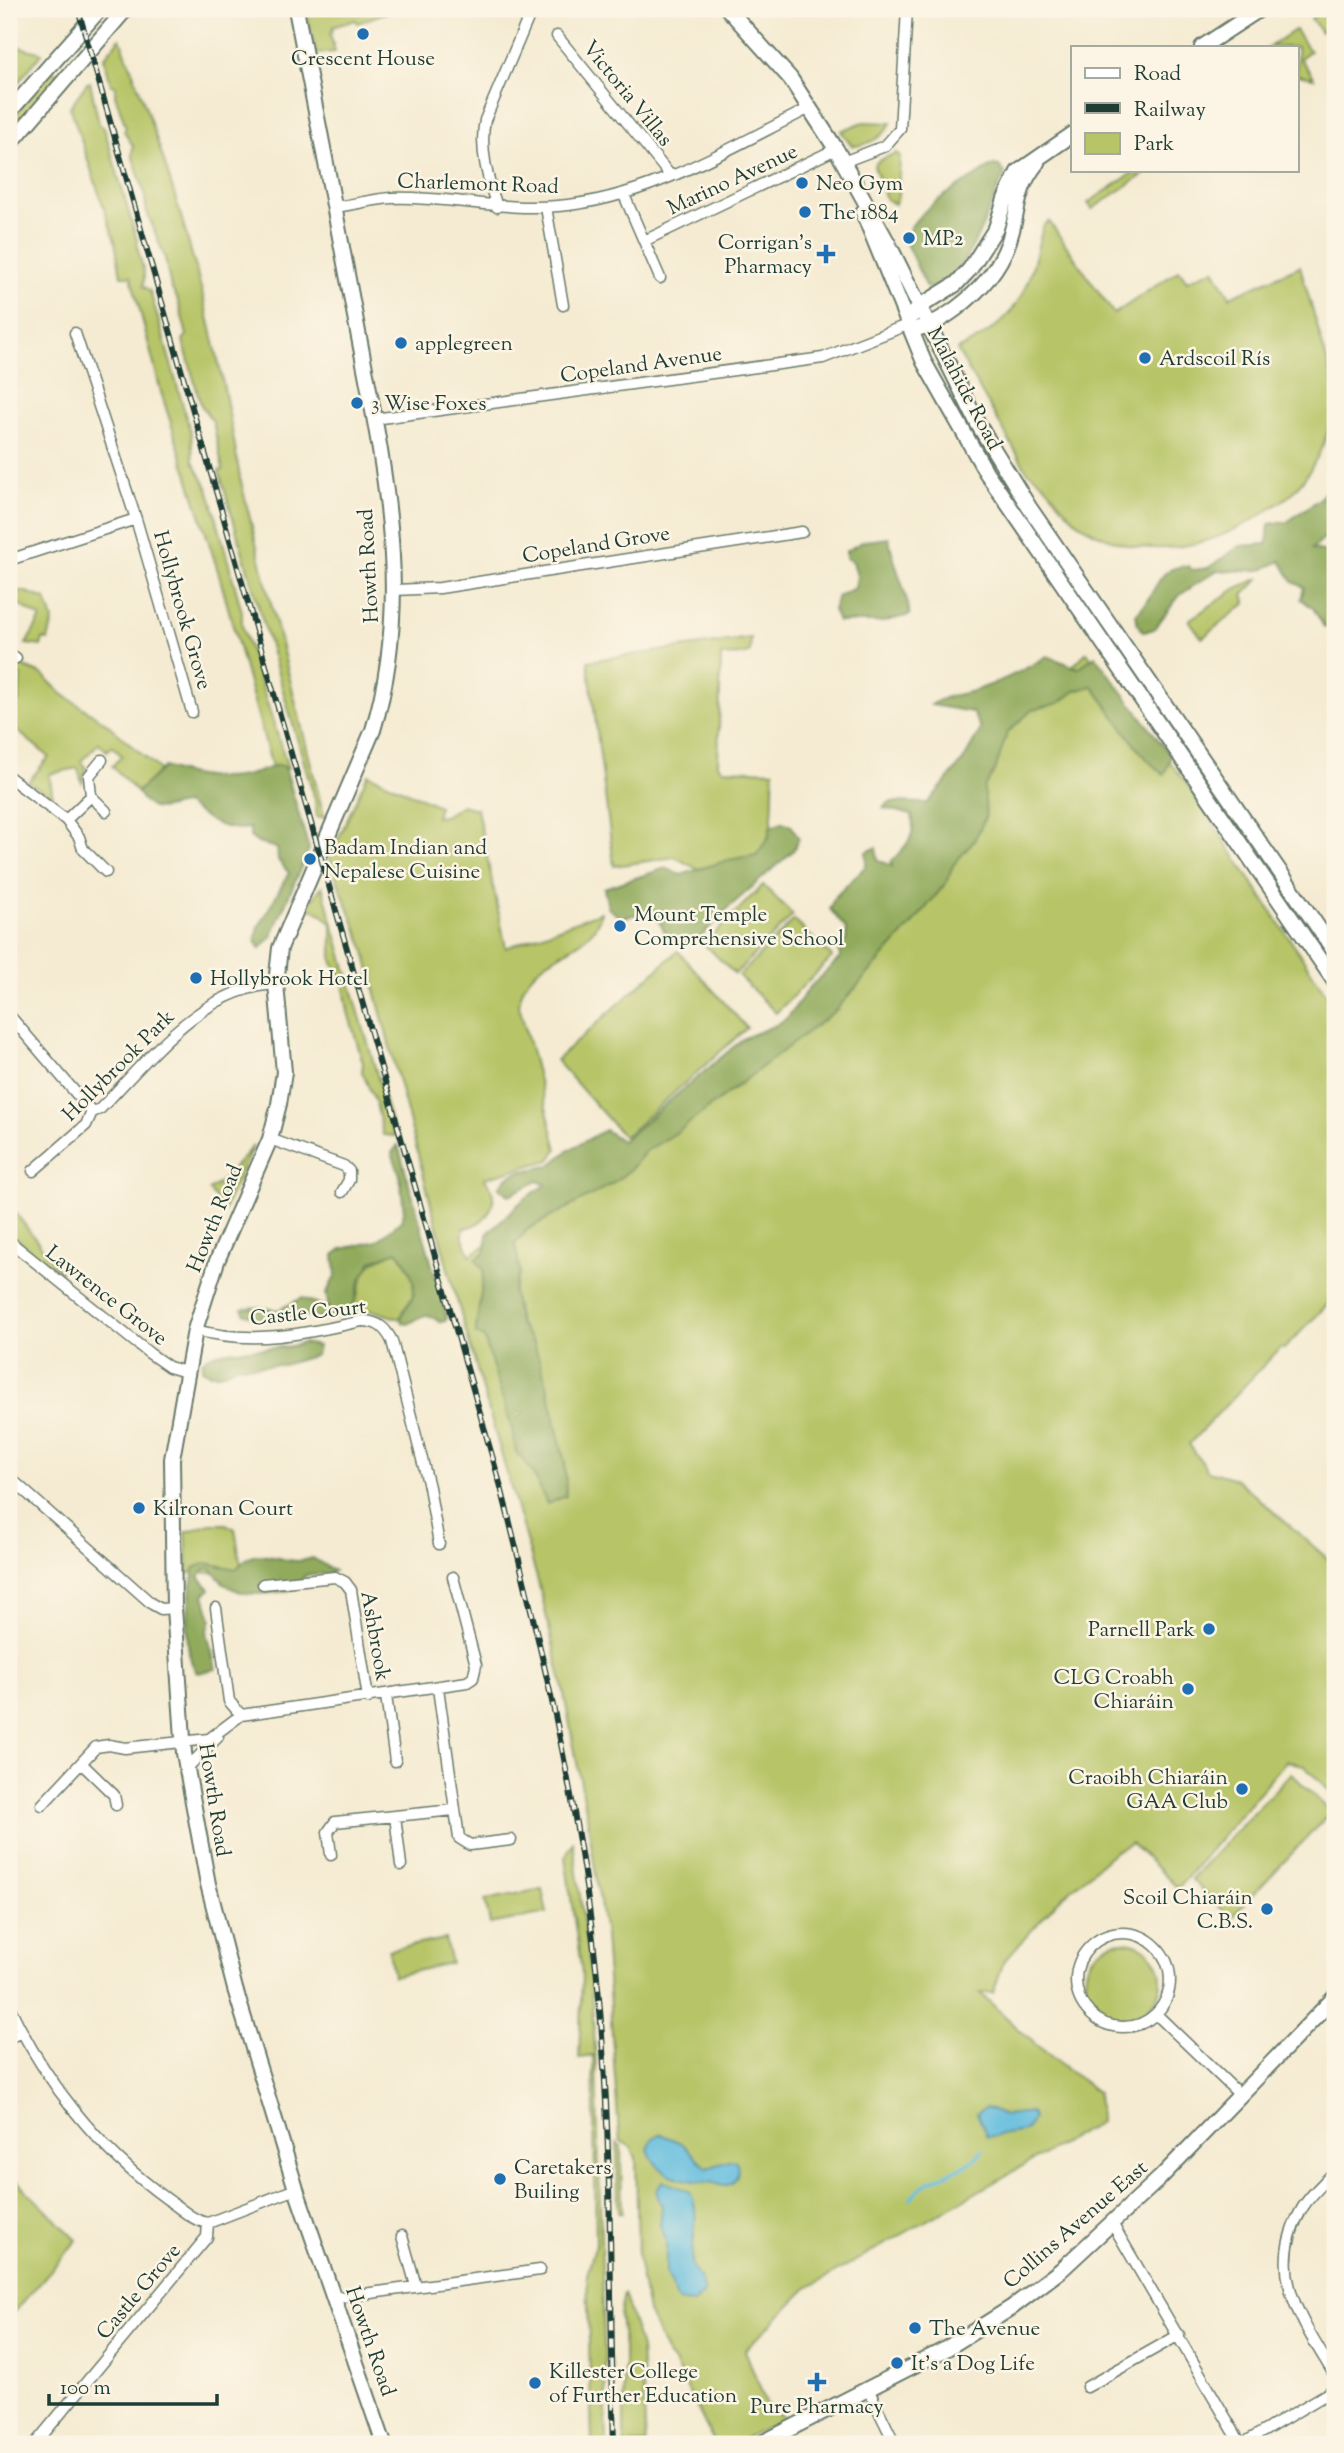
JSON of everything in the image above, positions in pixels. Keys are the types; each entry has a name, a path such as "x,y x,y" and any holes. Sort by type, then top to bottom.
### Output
{"main road":[{"path":"9,112 100,9"},
{"path":"9,145 126,9"},
{"name":"Howth Road","path":"296,9 374,419 395,590 391,654 373,730 280,948 276,984 284,1072 270,1139 217,1261 195,1330 172,1459 174,1608 187,1768 205,1870 227,1961 296,2189 384,2444"},
{"name":"Malahide Road","path":"728,9 790,78 810,108 890,245 927,327 981,430 1091,598 1284,874 1335,952"},
{"path":"1204,46 1259,9"},
{"path":"1045,154 1019,192 1011,236 987,281 960,305 927,327 907,325 919,307 956,284 970,269 996,228 1004,199 1018,172 1071,135"},
{"name":"Malahide Road","path":"842,161 907,325 966,438 1335,982"},
{"path":"970,269 987,281"},
{"path":"966,438 981,430"},
{"path":"1079,607 1091,598"},
{"path":"1189,767 1203,758"},
{"path":"1270,886 1284,874"},
{"name":"Collins Avenue East","path":"760,2444 869,2391 1011,2308 1061,2270 1113,2225 1335,1997"}],"street":[{"path":"497,207 485,163 482,132 532,9"},
{"name":"Marino Avenue","path":"644,241 885,146 900,129 907,9"},
{"name":"Victoria Villas","path":"557,36 669,174"},
{"name":"Charlemont Road","path":"334,207 392,198 497,207 546,207 624,195 810,108"},
{"path":"624,195 660,278"},
{"path":"546,207 563,305"},
{"name":"Copeland Avenue","path":"374,419 823,358 907,325"},
{"name":"Hollybrook Grove","path":"75,333 136,519 192,712"},
{"name":"Hollybrook Grove","path":"9,560 136,519"},
{"name":"Copeland Grove","path":"395,590 440,588 803,532"},
{"path":"102,760 89,776 91,796 106,811"},
{"path":"9,777 66,820 79,837 83,849 106,872"},
{"path":"66,820 91,796"},
{"name":"Hollybrook Park","path":"33,1171 86,1125 92,1112 100,1109 193,1017 238,990 276,984"},
{"path":"9,1015 92,1112"},
{"path":"270,1139 344,1166 349,1171 349,1180 342,1192"},
{"name":"Lawrence Grove","path":"9,1241 149,1353 169,1367 186,1372"},
{"name":"Castle Court","path":"195,1330 236,1338 278,1338 362,1321 379,1324 392,1340 429,1487 439,1545"},
{"path":"9,1477 152,1604 161,1609 174,1608"},
{"name":"Ashbrook","path":"262,1584 335,1577 345,1581 351,1590 368,1698"},
{"name":"Ashbrook","path":"240,1715 386,1696 467,1682 475,1672 453,1577"},
{"path":"187,1768 240,1715 229,1701 216,1608"},
{"path":"438,1688 459,1838 464,1844 512,1840"},
{"name":"Ashbrook","path":"386,1696 395,1761"},
{"path":"42,1805 96,1747 103,1745 125,1748 209,1740 220,1734"},
{"path":"81,1763 114,1795 116,1805"},
{"path":"331,1855 328,1832 335,1822 454,1810"},
{"path":"395,1816 401,1865"},
{"path":"1111,1934 1141,1936 1155,1945 1170,1972 1168,1994 1156,2014 1143,2023 1128,2027 1105,2023 1086,2010 1079,1996 1077,1973 1085,1952 1097,1941 1111,1934"},
{"path":"9,2006 21,2032 67,2099 115,2157 197,2220 208,2223 296,2189"},
{"path":"1156,2014 1240,2095"},
{"path":"9,2038 21,2032"},
{"path":"1335,2171 1304,2206 1286,2250 1287,2288 1302,2321 1335,2375"},
{"name":"Castle Grove","path":"36,2444 207,2237 208,2223"},
{"path":"1113,2225 1242,2444 1335,2389"},
{"path":"402,2236 416,2286"},
{"path":"334,2298 540,2270"},
{"path":"1087,2387 1179,2335"},
{"path":"869,2391 895,2444"}],"green space":[{"path":"306,9 395,9 358,23 356,20 332,27 333,31 330,33 335,52 316,54"},
{"path":"1325,9 1335,9 1335,22 1321,32 1311,18"},
{"path":"1295,30 1310,51 1300,58 1314,78 1298,75 1298,46 1271,46"},
{"path":"120,38 159,145 192,255 219,366 240,478 324,817 317,817 315,800 219,471 223,470 213,422 201,405 183,340 187,335 177,298 171,288 165,258 146,209 145,194 132,155 133,146 124,131 126,127 115,95 116,86 111,85 104,58"},
{"path":"9,44 42,53 9,94"},
{"path":"50,71 62,74 9,135 9,121"},
{"path":"90,82 99,124 104,128 137,240 144,274 143,286 150,291 191,434 193,461 209,491 242,612 242,625 288,768 272,767 218,571 161,392 131,276 121,276 115,241 70,107"},
{"path":"863,122 891,123 874,140 852,146 841,131"},
{"path":"896,153 900,156 898,197 895,204 886,199 874,166 878,161"},
{"path":"993,165 999,166 1005,173 975,241 954,274 941,284 927,288 905,241 909,230 928,208"},
{"path":"1134,172 1146,173 1092,209 1088,203"},
{"name":"Ardscoil Rís","path":"1049,221 1114,314 1179,270 1187,281 1214,269 1230,297 1300,266 1335,389 1332,416 1324,443 1311,469 1290,496 1236,529 1217,537 1175,547 1154,548 1112,540 1085,527 1071,516 1041,481 1027,471 957,350 979,338 1009,314 1026,286 1043,226"},
{"path":"1335,481 1335,529 1312,549 1335,553 1335,629 1324,627 1313,608 1301,599 1304,587 1293,582 1281,561 1261,570 1216,571 1180,595 1154,629 1144,632 1138,625 1136,614 1169,571 1188,566 1192,570 1208,568 1240,546 1267,544 1269,524 1287,522 1318,500"},
{"path":"889,538 910,615 882,622 838,622 833,610 838,596 855,588 857,576 853,562 846,558 846,551 864,541"},
{"path":"1260,578 1243,595 1246,603 1202,638 1189,620 1237,588"},
{"path":"23,591 46,599 53,620 48,640 43,639 41,646 26,644 41,618 17,603 9,616 9,592"},
{"path":"751,638 750,652 744,655 721,656 718,765 722,769 774,771 771,827 763,847 756,855 697,869 675,857 614,866 588,661"},
{"path":"1087,652 1188,786 1335,1007 1335,1291 1327,1299 1330,1302 1284,1349 1281,1347 1189,1444 1208,1471 1236,1479 1335,1565 1335,1796 1303,1765 1286,1761 1178,1888 1131,1843 1115,1851 1058,1901 1004,1961 993,1993 980,1993 1035,2044 1098,2093 1100,2122 806,2289 745,2350 767,2406 785,2418 733,2444 715,2444 648,2312 638,2259 636,2158 631,2147 621,2141 619,2134 605,1936 587,1815 562,1683 539,1585 448,1269 364,948 329,859 368,774 439,806 436,817 444,816 462,805 477,809 506,948 601,912 596,926 586,938 545,963 524,987 519,1005 557,1149 550,1160 484,1178 493,1194 493,1202 487,1216 464,1228 462,1235 470,1255 552,1204 786,1030 870,944 1005,732"},
{"path":"1047,656 1078,668 1095,656 1171,756 1164,775 1134,744 1092,686 1075,691 1059,703 1032,710 1007,733 995,771 984,787 986,816 974,841 953,865 946,883 915,921 835,1011 676,1133 646,1151 630,1170 612,1184 528,1229 515,1244 520,1272 513,1292 519,1323 534,1344 546,1381 565,1463 566,1496 547,1504 532,1471 516,1452 512,1429 484,1338 476,1334 484,1271 476,1259 486,1252 487,1234 524,1199 546,1185 538,1181 509,1195 499,1187 506,1178 518,1172 549,1166 569,1150 605,1130 622,1141 744,1038 788,1017 809,988 841,957 838,945 846,940 846,929 830,909 834,898 866,866 866,852 876,848 878,860 892,866 891,862 911,836 912,815 883,808 890,802 928,803 963,761 981,729 972,712 931,705 947,697 995,683"},
{"path":"9,661 42,674 62,694 106,723 160,770 137,792 112,766 122,756 112,746 107,751 99,743 81,761 86,767 82,784 78,768 49,774 53,797 28,782 49,757 9,724 9,701 19,701 21,675 9,673"},
{"path":"279,765 285,767 309,849 271,937 260,949 255,940 258,928 289,873 278,860 277,848 258,843 250,837 250,828 222,826 185,804 153,808 137,792 164,767 196,776 219,778 255,773"},
{"path":"782,822 791,825 799,838 793,851 727,909 697,941 681,942 668,937 655,915 639,914 621,918 608,908 604,888 666,868 681,875 728,860 756,855 769,837 770,827"},
{"path":"763,885 793,915 735,974 704,944"},
{"path":"322,886 395,1136 383,1135 376,1103 362,1072 363,1063 348,1012 343,981 332,961 332,924 322,914 307,907"},
{"path":"794,920 832,957 776,1013 739,976"},
{"path":"678,951 747,1028 624,1137 556,1060"},
{"path":"398,1145 447,1318 445,1321 439,1322 427,1315 408,1324 402,1322 403,1312 413,1297 414,1285 408,1266 397,1251 372,1261 360,1281 354,1305 344,1314 327,1319 309,1316 269,1321 245,1314 242,1309 255,1307 278,1310 302,1298 329,1308 326,1294 336,1275 334,1255 342,1249 377,1241 401,1221 404,1212 400,1175 392,1153"},
{"path":"253,1146 224,1210 209,1190 223,1180"},
{"path":"9,1204 62,1274 9,1233"},
{"path":"397,1251 408,1267 414,1287 400,1319 371,1310 348,1312 355,1302 366,1270 382,1257"},
{"path":"303,1343 318,1346 316,1355 283,1365 236,1366 220,1374 210,1374 202,1369 202,1362 220,1352 279,1348"},
{"path":"210,1524 226,1524 235,1529 242,1572 188,1573 186,1532"},
{"path":"256,1555 291,1561 313,1558 334,1571 307,1575 290,1590 257,1594 227,1586 212,1569 206,1568 199,1577 210,1589 204,1595 211,1619 207,1633 216,1669 198,1673 192,1664 188,1638 194,1568 207,1563 236,1569 246,1559"},
{"path":"1291,1773 1331,1812 1231,1918 1191,1879"},
{"path":"573,1842 590,1972 596,2065 607,2444 592,2444 587,2274 596,2243 593,2056 579,2058 582,1973 565,1857"},
{"path":"542,1889 547,1913 490,1924 485,1900"},
{"path":"445,1939 451,1963 393,1976 389,1950"},
{"path":"1131,1942 1144,1948 1155,1959 1161,1972 1159,1995 1144,2012 1131,2018 1115,2018 1102,2012 1087,1995 1085,1972 1091,1959 1108,1944"},
{"path":"617,2143 621,2146 622,2213 618,2212"},
{"path":"9,2174 77,2240 9,2318"},
{"path":"624,2293 641,2348 646,2444 624,2444 624,2348 620,2316"}],"water":[{"path":"985,2108 1004,2115 1031,2112 1034,2118 1025,2131 987,2137 977,2113"},
{"path":"660,2134 682,2143 707,2168 732,2160 737,2163 736,2179 724,2185 685,2180 667,2173 659,2167 648,2149 652,2139"},
{"path":"663,2181 689,2191 695,2206 692,2262 704,2293 693,2304 678,2301 666,2274 666,2240 660,2226 662,2207 656,2191"}],"waterway":[{"path":"911,2199 928,2182 967,2165 982,2150"}],"railway":[{"path":"78,9 501,1487 543,1662 579,1839 601,2019 608,2140 614,2444"}],"place":[{"name":"Crescent House","path":"363,34"},
{"name":"Neo Gym","path":"802,183"},
{"name":"The 1884","path":"805,212"},
{"name":"MP2","path":"909,238"},
{"name":"Corrigan's Pharmacy","path":"826,254"},
{"name":"applegreen","path":"401,343"},
{"name":"Ardscoil Rís","path":"1145,358"},
{"name":"3 Wise Foxes","path":"357,403"},
{"name":"Badam Indian and Nepalese Cuisine","path":"310,859"},
{"name":"Mount Temple Comprehensive School","path":"620,926"},
{"name":"Hollybrook Hotel","path":"196,978"},
{"name":"Kilronan Court","path":"139,1508"},
{"name":"Parnell Park","path":"1209,1629"},
{"name":"CLG Croabh Chiaráin","path":"1188,1689"},
{"name":"Craoibh Chiaráin GAA Club","path":"1242,1789"},
{"name":"Scoil Chiaráin C.B.S.","path":"1267,1909"},
{"name":"Caretakers Builing","path":"500,2179"},
{"name":"The Avenue","path":"915,2328"},
{"name":"It’s a Dog Life","path":"897,2363"},
{"name":"Pure Pharmacy","path":"817,2382"},
{"name":"Killester College of Further Education","path":"535,2383"}]}
